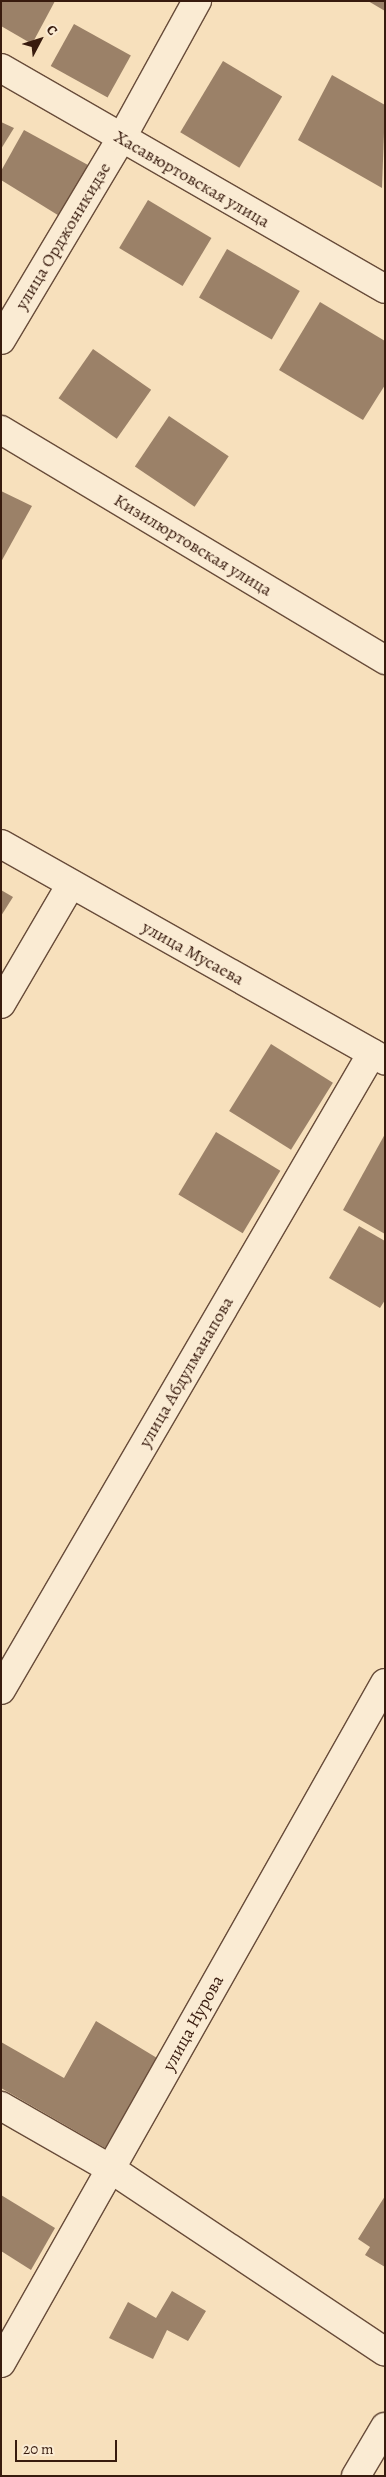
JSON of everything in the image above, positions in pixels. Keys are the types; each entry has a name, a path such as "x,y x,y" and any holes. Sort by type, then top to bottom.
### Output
{"street":[{"name":"улица Орджоникидзе","path":"1,340 121,139 197,1"},
{"name":"Хасавюртовская улица","path":"1,68 121,139 385,289"},
{"name":"Кизилюртовская улица","path":"1,430 385,660"},
{"name":"улица Мусаева","path":"1,844 378,1057"},
{"path":"1,1004 71,884"},
{"name":"улица Абдулманапова","path":"1,1690 378,1057"},
{"name":"улица Нурова","path":"1,2363 385,1683"},
{"path":"1,2106 111,2169 385,2352"},
{"path":"356,2476 385,2427"}],"building":[{"path":"1,1 55,1 32,44 1,26"},
{"path":"368,1 385,1 385,11"},
{"path":"74,24 131,56 108,97 51,66"},
{"path":"223,61 282,97 239,168 180,132"},
{"path":"332,75 385,105 382,188 298,140"},
{"path":"1,122 14,128 1,149"},
{"path":"24,130 88,165 61,217 1,180 1,171"},
{"path":"148,200 211,238 183,286 119,248"},
{"path":"227,249 300,291 272,339 199,297"},
{"path":"320,302 385,341 385,385 363,420 279,370"},
{"path":"93,349 151,390 117,439 59,398"},
{"path":"169,416 229,456 195,507 135,467"},
{"path":"1,491 32,506 1,562"},
{"path":"1,890 13,897 1,916"},
{"path":"271,1044 333,1083 291,1150 229,1111"},
{"path":"216,1132 280,1171 243,1233 178,1195"},
{"path":"385,1134 385,1234 343,1210"},
{"path":"359,1226 385,1241 385,1300 380,1308 329,1278"},
{"path":"96,2021 157,2058 105,2148 1,2088 1,2042 64,2078"},
{"path":"1,2195 55,2228 31,2270 1,2251"},
{"path":"385,2196 385,2267 365,2255 370,2247 358,2239"},
{"path":"172,2291 206,2311 188,2341 167,2330 153,2359 109,2338 128,2302 156,2318"}]}
